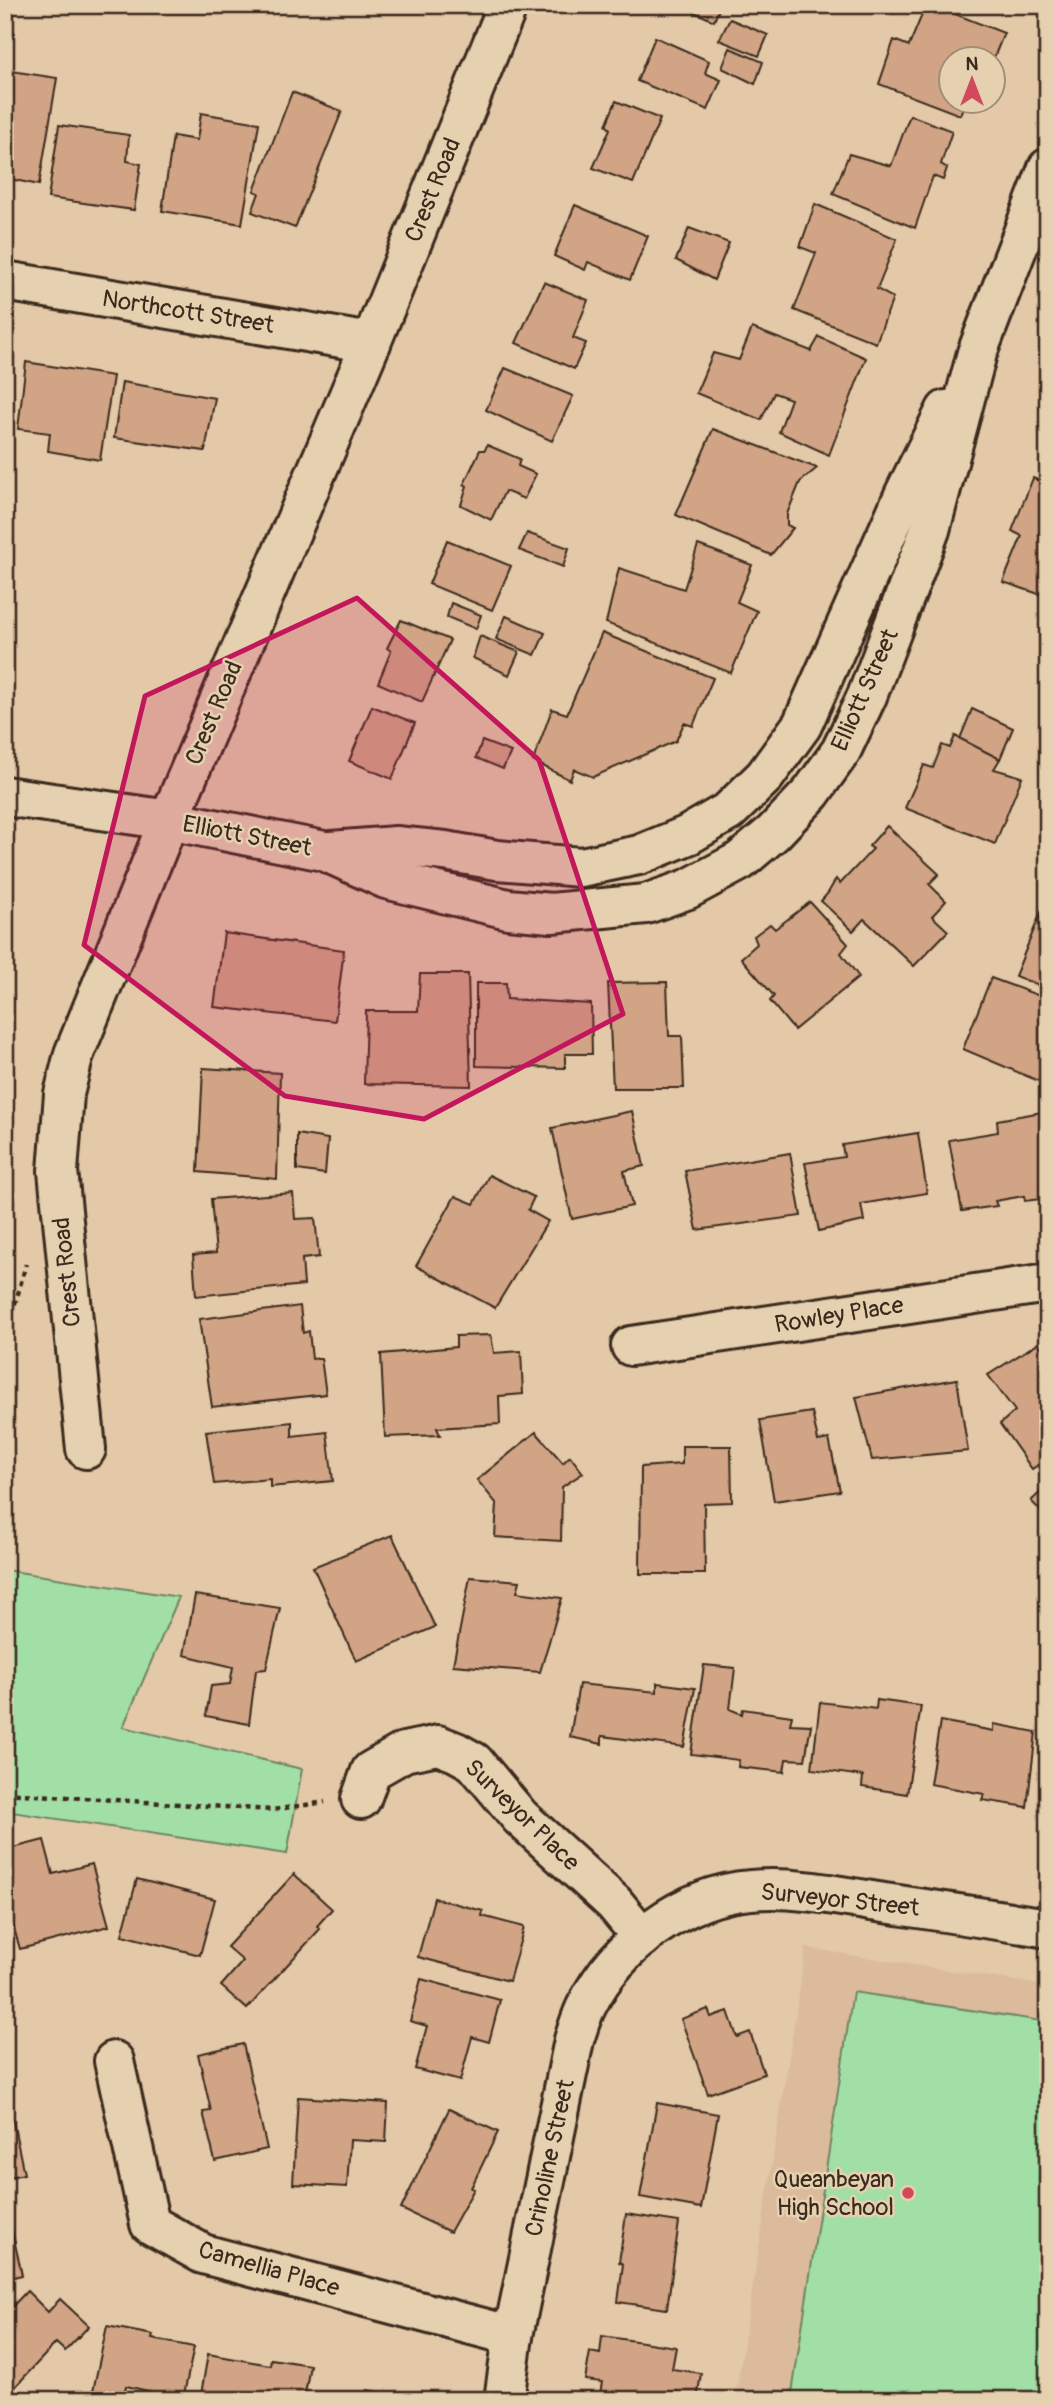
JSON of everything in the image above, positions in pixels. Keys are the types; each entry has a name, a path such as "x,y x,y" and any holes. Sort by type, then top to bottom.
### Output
{"street":[{"name":"Crest Road","path":"86,1449 58,1171 64,1094 79,1041 169,820 371,343 509,5"},
{"name":"Elliott Street","path":"5,796 169,820 324,851 386,879 508,909 551,913 646,904 688,890 740,861 773,833 811,793 841,751 867,696 930,530 977,353 1048,168"},
{"name":"Northcott Street","path":"5,281 371,343"},
{"name":"Elliott Street","path":"324,851 396,846 497,860 581,867 639,855 688,835 729,811 765,776 802,725 922,456 977,353"},
{"name":"Rowley Place","path":"631,1346 1048,1283"},
{"name":"Surveyor Place","path":"361,1799 371,1771 404,1752 438,1745 456,1752 474,1762 520,1817 614,1903 642,1937"},
{"name":"Surveyor Street","path":"642,1937 666,1918 699,1902 723,1895 782,1889 1048,1927"},
{"name":"Crinoline Street","path":"504,2400 513,2336 574,2040 587,2005 606,1975 642,1937"},
{"name":"Camellia Place","path":"114,2060 150,2224 203,2254 513,2336"}],"path":[{"path":"5,1793 272,1810 318,1802 361,1799"}],"highlighted area":[{"path":"357,598 539,760 623,1014 424,1119 285,1096 84,945 145,696"}],"shaded area":[{"name":"Queanbeyan High School","path":"806,1948 1048,1986 1048,2400 735,2400"}],"green space":[{"path":"5,1570 179,1597 123,1727 302,1769 287,1854 5,1811"},
{"name":"Queanbeyan High School","path":"853,1992 1048,2022 1048,2400 791,2400"}],"building":[{"path":"679,5 721,5 714,21"},
{"path":"926,5 1004,33 999,46 937,46 937,106 879,84 894,40 909,46"},
{"path":"730,19 768,35 759,56 719,40"},
{"path":"655,37 709,61 705,73 721,80 708,110 637,81"},
{"path":"730,48 763,62 755,84 722,68"},
{"path":"5,70 57,78 39,185 5,178"},
{"path":"292,92 342,111 295,228 252,212 259,193 254,191"},
{"path":"616,101 660,119 633,183 593,168 610,129 606,125"},
{"path":"201,113 259,123 242,224 162,211 173,136 197,140"},
{"path":"910,115 952,131 941,164 947,168 943,180 933,176 915,228 833,194 849,154 891,166"},
{"path":"59,125 129,135 127,161 141,164 134,210 48,198"},
{"path":"815,204 897,239 877,289 893,298 876,343 794,310 816,253 800,247"},
{"path":"575,205 648,236 630,280 588,262 585,270 554,256"},
{"path":"689,228 729,243 714,280 676,260"},
{"path":"544,282 588,300 573,338 586,343 574,369 516,343"},
{"path":"752,328 811,351 819,337 866,358 829,455 779,432 791,399 774,393 761,420 696,393 713,353 739,360"},
{"path":"26,362 113,376 100,460 48,451 50,433 18,429"},
{"path":"505,368 573,396 552,441 486,410"},
{"path":"122,382 215,398 205,451 114,438"},
{"path":"713,429 817,468 800,482 787,514 787,525 793,528 771,555 676,515"},
{"path":"487,445 520,459 518,466 536,474 524,499 505,491 491,520 461,505 467,486 464,484 480,450 485,450"},
{"path":"1033,478 1048,485 1048,597 1003,582 1022,536 1012,531"},
{"path":"527,533 569,548 563,567 519,550"},
{"path":"447,540 511,566 492,610 429,584"},
{"path":"698,545 752,565 737,602 757,611 731,673 606,623 619,568 684,589"},
{"path":"451,603 481,615 476,629 447,617"},
{"path":"506,616 545,633 535,655 496,639"},
{"path":"401,620 450,640 422,702 378,683 391,651 387,648"},
{"path":"602,633 713,678 693,726 684,723 676,741 593,777 574,769 570,780 533,761 552,709 567,714"},
{"path":"480,636 519,652 509,675 473,658"},
{"path":"372,706 415,723 392,779 349,761"},
{"path":"972,709 1013,728 1000,759 959,741"},
{"path":"955,736 1000,759 994,769 1022,777 995,844 905,808 924,765 933,768 942,745 950,748"},
{"path":"482,741 511,752 503,769 476,758"},
{"path":"887,826 939,874 929,884 946,901 932,916 948,931 914,966 864,919 853,931 821,901 836,879 840,884 873,849 869,846"},
{"path":"5,893 12,894 5,933"},
{"path":"1048,895 1048,989 1015,976"},
{"path":"810,902 848,944 841,953 859,977 794,1030 770,1001 774,996 741,958 757,944 754,936 770,924 775,929"},
{"path":"224,933 344,950 335,1021 214,1007"},
{"path":"420,974 468,974 471,1086 364,1084 366,1011 418,1011"},
{"path":"991,978 1048,999 1048,1085 963,1049"},
{"path":"667,982 669,1036 682,1036 684,1088 613,1088 608,983"},
{"path":"476,983 506,983 507,999 591,1004 592,1054 565,1054 565,1068 476,1066"},
{"path":"203,1068 280,1073 277,1179 198,1172"},
{"path":"632,1111 644,1166 624,1171 632,1206 572,1219 552,1128"},
{"path":"1048,1111 1048,1198 1025,1201 1024,1196 995,1201 997,1206 962,1211 949,1140 998,1132 997,1120"},
{"path":"918,1133 927,1193 861,1204 864,1221 819,1231 805,1163 844,1157 842,1145"},
{"path":"297,1134 328,1139 325,1174 297,1170"},
{"path":"790,1153 801,1216 697,1230 685,1171"},
{"path":"489,1175 534,1197 528,1210 548,1221 495,1308 416,1266 455,1196 474,1204"},
{"path":"293,1193 295,1219 315,1218 319,1257 302,1259 304,1285 196,1296 193,1255 216,1253 211,1199"},
{"path":"300,1306 303,1333 309,1331 312,1359 321,1358 326,1394 212,1407 199,1319"},
{"path":"491,1335 494,1353 521,1351 523,1394 499,1396 500,1424 437,1428 440,1435 385,1437 381,1354 456,1347 456,1336"},
{"path":"1038,1343 1048,1357 1048,1458 1032,1469 1000,1424 1015,1411 988,1375"},
{"path":"957,1379 968,1451 872,1460 856,1397"},
{"path":"812,1412 818,1441 829,1439 840,1491 774,1501 760,1420"},
{"path":"292,1422 292,1436 327,1432 333,1481 270,1487 270,1479 214,1484 206,1431"},
{"path":"536,1432 563,1463 570,1456 583,1473 562,1487 561,1541 495,1537 497,1504 477,1480"},
{"path":"682,1446 731,1446 732,1502 704,1503 705,1574 640,1574 641,1467 682,1464"},
{"path":"1048,1485 1048,1518 1031,1501"},
{"path":"392,1535 435,1627 356,1661 313,1567"},
{"path":"470,1577 520,1581 517,1592 562,1598 540,1672 453,1665"},
{"path":"195,1595 280,1608 266,1669 256,1670 249,1724 206,1716 211,1686 230,1684 233,1667 184,1655"},
{"path":"704,1665 735,1668 730,1709 742,1714 743,1709 792,1716 790,1724 811,1725 805,1760 786,1759 784,1772 738,1767 739,1760 691,1754"},
{"path":"657,1683 695,1688 684,1747 602,1736 602,1744 570,1737 579,1684 657,1692"},
{"path":"877,1700 921,1706 907,1794 862,1787 863,1776 812,1769 820,1702 876,1709"},
{"path":"940,1721 994,1731 994,1724 1036,1732 1027,1807 982,1800 984,1794 930,1784"},
{"path":"44,1840 53,1874 92,1864 109,1926 20,1949 5,1897 5,1850"},
{"path":"294,1874 332,1909 317,1926 320,1929 247,2009 221,1986 243,1961 227,1947"},
{"path":"137,1879 215,1899 200,1955 122,1935"},
{"path":"434,1898 483,1911 482,1916 524,1927 509,1981 418,1957"},
{"path":"5,1972 13,1975 5,1996"},
{"path":"421,1979 500,2000 489,2042 472,2037 460,2081 415,2069 427,2026 410,2021"},
{"path":"708,2009 711,2017 728,2011 737,2037 750,2032 764,2074 708,2094 681,2019"},
{"path":"243,2044 267,2149 215,2161 203,2112 211,2111 198,2054"},
{"path":"5,2083 24,2174 5,2178"},
{"path":"298,2097 388,2103 386,2142 350,2140 347,2187 293,2184"},
{"path":"657,2103 718,2114 701,2208 640,2197"},
{"path":"449,2109 498,2132 471,2188 474,2189 450,2232 401,2209"},
{"path":"626,2214 679,2222 667,2309 618,2302 623,2264 619,2262"},
{"path":"12,2230 22,2275 5,2279 5,2231"},
{"path":"27,2291 48,2312 60,2299 89,2326 65,2351 56,2343 15,2387 5,2378 5,2314"},
{"path":"107,2326 194,2347 183,2399 126,2386 123,2397 93,2391"},
{"path":"602,2336 676,2347 672,2369 701,2373 697,2400 599,2400 602,2382 585,2380 590,2352 600,2354"},
{"path":"208,2354 270,2365 271,2359 310,2365 304,2400 200,2400"},
{"path":"367,2390 421,2399 428,2400 365,2400"}],"place":[{"name":"Queanbeyan High School","path":"908,2193"}]}
